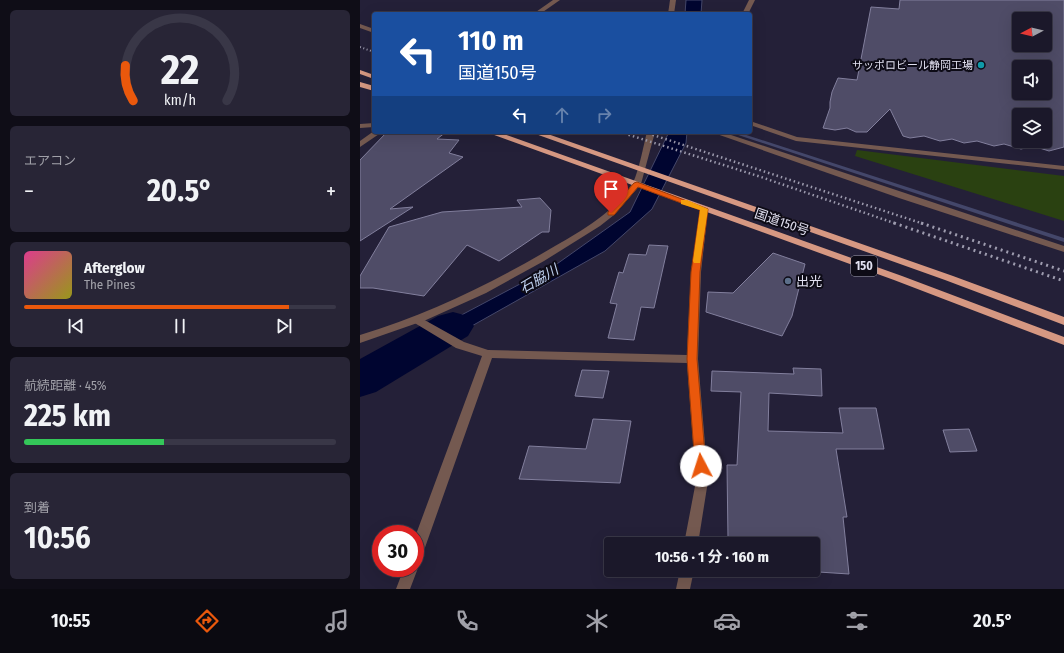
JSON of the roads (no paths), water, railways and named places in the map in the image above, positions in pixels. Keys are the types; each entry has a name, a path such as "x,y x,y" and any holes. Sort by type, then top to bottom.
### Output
{"highway":[{"path":"360,72 372,76"},
{"path":"360,84 372,89"},
{"name":"国道150号","path":"496,134 898,278 1064,341"},
{"name":"国道150号","path":"540,134 949,278 1064,322"}],"street":[{"path":"539,12 556,0"},
{"path":"671,12 673,0"},
{"path":"746,12 752,0"},
{"path":"360,26 372,30"},
{"path":"752,124 796,139 1064,168"},
{"path":"360,126 372,125"},
{"path":"360,145 375,134"},
{"path":"360,339 417,320 482,291 574,239 611,213 638,185 644,170 651,134"},
{"path":"721,134 902,196 1064,249"},
{"path":"692,537 702,481 692,359 696,272 704,209"},
{"path":"417,320 460,345 488,354 692,359"},
{"path":"424,531 488,354"},
{"path":"403,589 408,577"},
{"path":"683,589 686,577"}],"water":[{"path":"686,0 702,0 701,12 685,12"},
{"path":"668,134 687,134 686,143 652,209 605,251 422,354 393,353 401,347 554,266 630,212"}],"waterway":[{"path":"738,134 1064,240"},
{"name":"石脇川","path":"360,380 453,326"}],"railway":[{"path":"360,47 372,51"},
{"path":"626,134 758,176 897,224"},
{"path":"650,134 923,224"},
{"path":"894,223 1064,281"},
{"path":"923,224 1064,271"}],"place":[{"name":"サッポロビール静岡工場","path":"981,65"},
{"name":"出光","path":"788,281"}]}
